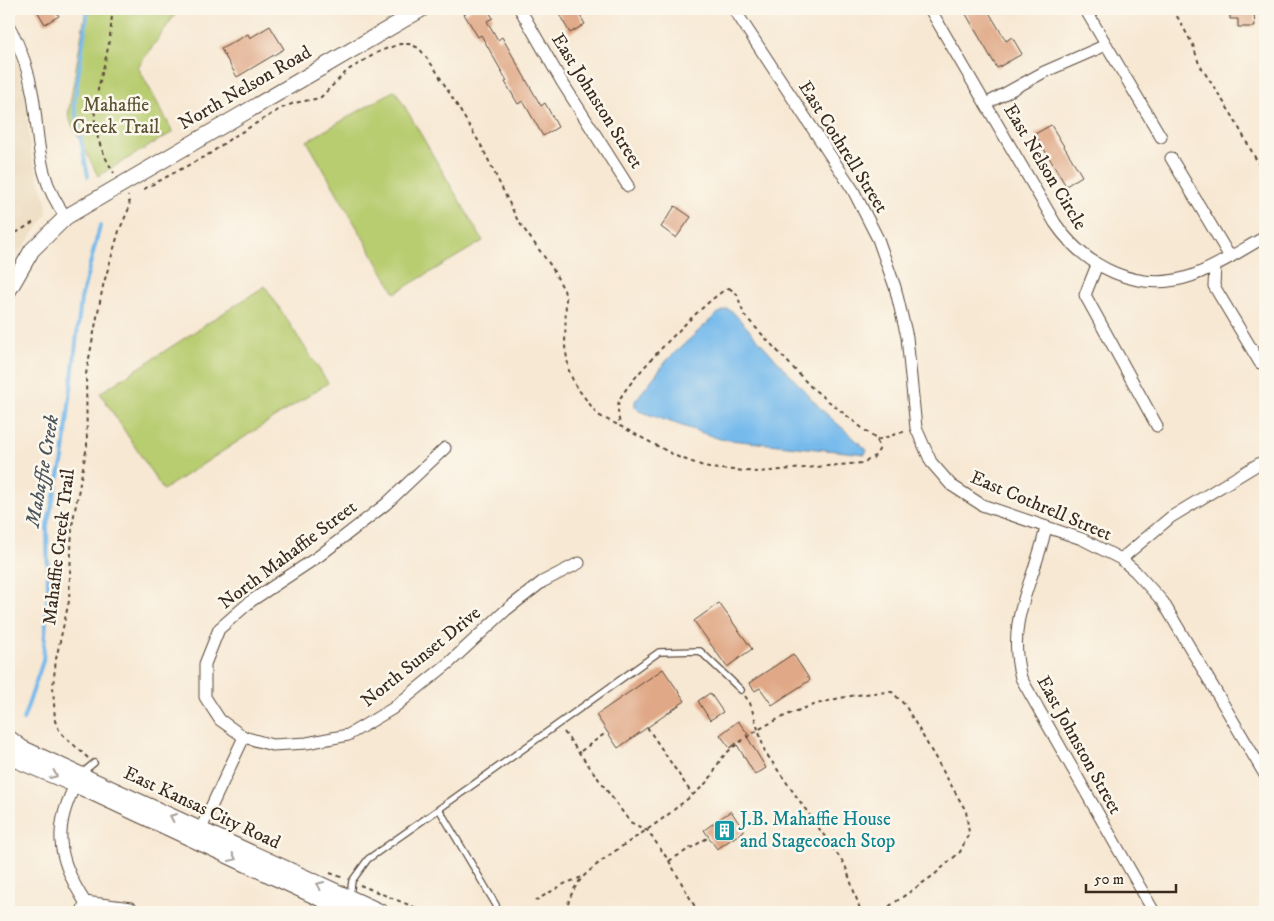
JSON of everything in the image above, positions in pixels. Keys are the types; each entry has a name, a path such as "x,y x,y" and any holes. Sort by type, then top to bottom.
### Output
{"street":[{"name":"North Nelson Road","path":"9,290 32,250 66,217 120,183 422,9"},
{"name":"East Johnston Street","path":"520,9 562,82 628,186"},
{"name":"East Cothrell Street","path":"734,9 853,190 878,239 895,287 907,337 916,428 932,462 940,474 960,492 982,504 1082,539 1121,559 1163,602 1265,775"},
{"name":"East Nelson Circle","path":"930,9 1059,230 1074,247 1097,265 1110,272 1136,280 1178,279 1215,266 1265,236"},
{"path":"1085,9 1161,137"},
{"path":"9,26 23,56 29,75 33,96 36,142 46,181 56,203 66,217"},
{"name":"East Nelson Circle","path":"986,104 1044,72 1106,45"},
{"path":"1171,158 1230,256"},
{"path":"1097,265 1085,295 1157,426"},
{"path":"1215,266 1214,286 1260,363"},
{"name":"North Mahaffie Street","path":"244,737 220,720 205,697 204,664 219,629 251,601 319,556 386,504 445,448"},
{"path":"1121,559 1170,517 1265,460"},
{"name":"East Johnston Street","path":"1046,527 1017,621 1016,650 1020,671 1027,691 1154,912"},
{"name":"North Sunset Drive","path":"244,737 272,745 308,743 348,735 392,709 450,662 506,610 542,582 579,563"},
{"path":"198,835 244,737"},
{"name":"East Kansas City Road","path":"9,738 22,748 78,780 348,907 380,912"},
{"name":"East Kansas City Road","path":"9,757 78,780"},
{"path":"78,780 63,814 60,845 66,870 83,907 131,908 133,912"}],"lane":[{"path":"348,907 352,881 368,859 659,652 700,651 741,690"},
{"path":"78,780 94,763"},
{"path":"439,809 496,905 497,912"}],"path":[{"path":"113,9 108,43 93,112 100,142 128,197 211,154 230,139 280,109 294,103 320,98 348,70 380,51 400,44 409,44 418,48 436,69 482,147 518,221 551,266 564,290 566,299 565,346 569,371 575,385 598,415 690,463 743,473 868,461 877,454 877,440"},
{"path":"1173,9 1193,45 1199,64 1232,116 1265,176"},
{"name":"Mahaffie Creek Trail","path":"94,763 60,732 55,721 53,686 56,659 67,618 72,526 87,446 86,374 103,286 119,231 130,206 128,197"},
{"path":"9,237 34,222"},
{"path":"620,426 618,404 623,394 660,351 717,295 729,288 736,294 744,315 811,387 877,440"},
{"path":"877,440 916,428"},
{"path":"741,690 750,703 765,752 845,865 861,912"},
{"path":"566,912 570,896 583,877 614,851 648,831 692,794 710,778 722,757 757,730 794,712 865,692 892,692 905,705 966,811 969,833 960,852 934,875 881,912"},
{"path":"558,724 630,822 648,831 669,861 698,912"},
{"path":"647,727 692,794"},
{"path":"580,752 607,732"},
{"path":"669,861 709,838"},
{"path":"535,901 564,884 583,877"},
{"path":"356,884 426,912"}],"shaded area":[{"path":"9,41 16,56 25,89 30,150 46,201 47,214 9,268"}],"green space":[{"name":"Mahaffie Creek Trail","path":"86,9 179,9 138,67 173,132 98,176 68,116"},
{"path":"395,90 483,241 395,293 307,141"},
{"path":"265,286 328,383 163,490 100,393"}],"water":[{"path":"727,309 732,311 821,409 867,450 865,454 720,439 639,411 635,407 635,401 668,359 717,314"}],"building":[{"path":"36,9 55,9 59,16 45,24"},
{"path":"472,9 487,9 493,18 487,21 498,40 502,37 541,106 545,103 558,127 543,136 523,101 518,104 481,35 478,37 464,14"},
{"path":"556,9 576,9 585,24 570,33"},
{"path":"963,9 987,9 1006,41 1012,37 1022,54 997,68"},
{"path":"1230,9 1248,9 1248,12 1254,12 1255,27 1238,27 1238,19 1230,19"},
{"path":"270,26 284,49 237,77 221,49 248,34 250,38"},
{"path":"1051,125 1082,176 1066,186 1035,134"},
{"path":"675,206 691,217 676,238 661,227"},
{"path":"719,603 752,649 727,667 694,621"},
{"path":"793,654 810,680 772,705 760,688 755,691 749,683"},
{"path":"663,669 685,701 618,748 596,715"},
{"path":"710,693 723,712 710,720 698,701"},
{"path":"738,721 748,734 746,735 766,768 755,775 736,743 730,748 720,735"},
{"name":"J.B. Mahaffie House and Stagecoach Stop","path":"731,811 744,831 717,849 704,830"}],"waterway":[{"name":"Mahaffie Creek","path":"88,9 74,104 88,176"},
{"name":"Mahaffie Creek","path":"23,720 43,661 48,592 47,525 63,459 81,299 100,226"}],"place":[{"name":"J.B. Mahaffie House and Stagecoach Stop","path":"724,830"}]}
